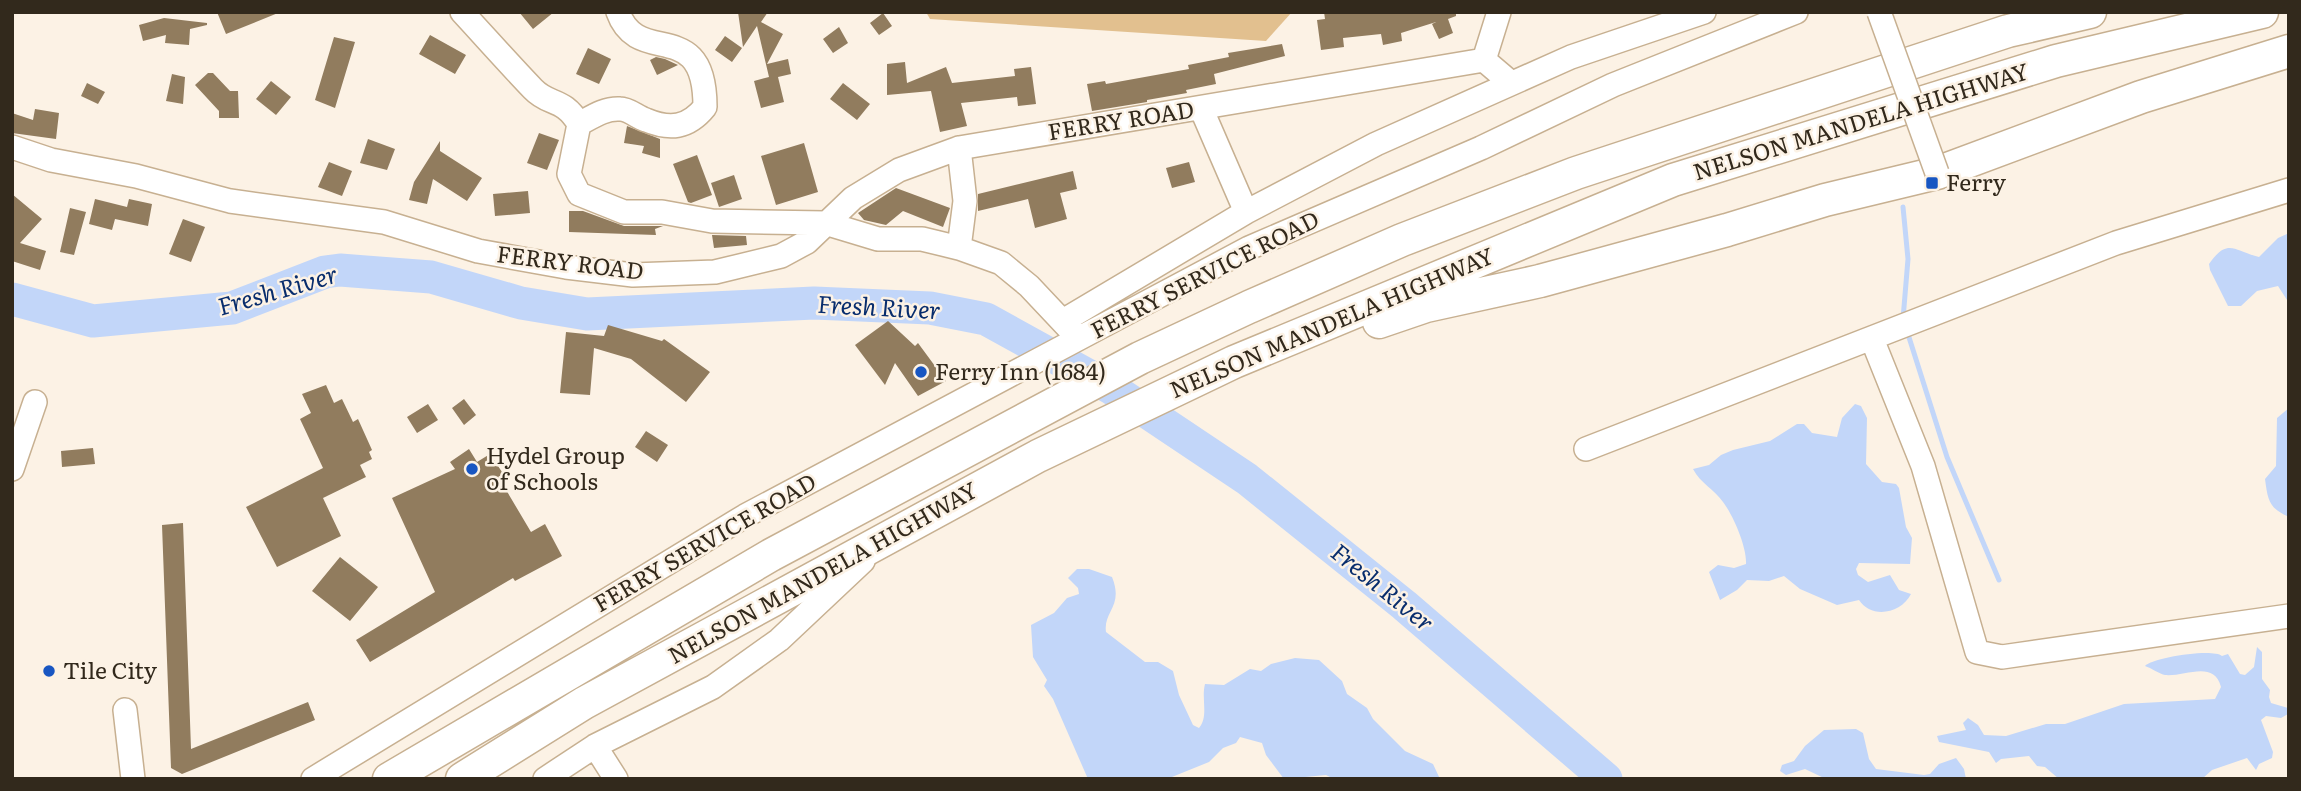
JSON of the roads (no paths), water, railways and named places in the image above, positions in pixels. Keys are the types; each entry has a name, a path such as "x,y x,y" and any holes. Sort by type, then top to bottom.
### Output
{"highway":[{"name":"NELSON MANDELA HIGHWAY","path":"389,779 771,555 1140,358 1402,240 1576,173 2008,32 2090,12"},
{"name":"NELSON MANDELA HIGHWAY","path":"462,779 584,703 1038,456 1234,362 1673,180 2056,61 2262,12"},
{"path":"1234,362 1331,337 1426,306 1540,281 1825,200 1937,173 2141,97 2289,51"}],"street":[{"path":"462,12 535,92 569,108 579,124 569,174 579,194 624,212 662,212 712,221 825,223 878,239 922,239 959,248 1001,264 1029,286 1070,330 1246,212 1376,144 1571,57 1704,12"},
{"path":"579,124 607,109 624,109 658,123 686,125 705,107 705,91 697,61 687,52 665,48 641,37 622,24 618,12"},
{"path":"1499,12 1484,60 1511,83"},
{"name":"FERRY SERVICE ROAD","path":"313,779 745,516 991,382 1070,330 1249,248 1481,148 1612,85 1796,12"},
{"path":"1879,12 1937,173"},
{"name":"FERRY ROAD","path":"12,147 51,160 136,176 230,201 384,222 478,251 565,267 633,275 715,272 780,256 807,242 853,198 899,170 959,148 1484,60"},
{"path":"1200,108 1246,212"},
{"path":"959,148 965,201 959,248"},
{"path":"1586,449 2116,243 2289,190"},
{"path":"1872,339 1923,466 1977,652 2002,657 2289,616"},
{"path":"12,469 35,402"},
{"path":"552,777 595,746 713,687 779,640 887,538"},
{"path":"125,710 133,779"},
{"path":"595,746 616,779"}],"water":[{"path":"2289,233 2289,303 2278,286 2257,291 2241,306 2228,306 2209,264 2227,248 2259,257 2278,238"},
{"path":"1855,404 1861,406 1867,418 1866,464 1882,482 1896,484 1899,488 1906,527 1912,538 1910,564 1859,563 1856,569 1858,575 1868,582 1890,575 1899,590 1911,594 1893,610 1878,612 1864,606 1859,600 1837,605 1800,589 1784,576 1769,581 1747,580 1720,600 1709,572 1718,565 1734,568 1746,564 1746,557 1739,532 1727,508 1693,469 1709,465 1721,455 1733,450 1770,441 1797,424 1804,424 1812,433 1837,437 1842,418"},
{"path":"2289,408 2289,517 2273,507 2265,479 2276,466 2277,418"},
{"path":"1077,569 1089,569 1112,577 1116,595 1107,619 1106,632 1145,662 1158,662 1173,671 1179,695 1193,725 1199,728 1204,718 1205,684 1224,685 1250,669 1261,671 1271,664 1295,658 1319,660 1342,681 1347,694 1367,708 1373,719 1405,751 1433,764 1440,779 1334,779 1326,775 1284,779 1266,755 1262,743 1240,737 1236,743 1223,748 1209,762 1167,779 1088,779 1053,699 1044,686 1047,680 1033,657 1031,625 1054,613 1067,598 1079,594 1078,588 1068,578"},
{"path":"2257,647 2262,652 2262,679 2270,690 2271,703 2288,708 2288,714 2281,718 2266,716 2261,720 2273,752 2272,758 2259,764 2256,770 2247,758 2212,770 2202,779 2059,779 2045,767 2037,766 2029,756 2001,759 1996,763 1989,752 1939,742 1937,736 1966,730 1963,723 1968,718 1978,725 1984,735 2006,736 2046,724 2065,724 2124,704 2215,699 2221,687 2212,674 2197,671 2165,675 2145,666 2182,655 2228,654 2240,674 2245,675 2254,667"},
{"path":"1856,729 1863,733 1869,759 1876,769 1924,775 1930,774 1939,764 1956,758 1964,769 1966,779 1826,779 1805,769 1786,775 1780,771 1782,765 1794,761 1805,746 1824,730"}],"waterway":[{"path":"1903,207 1908,259 1903,319"},
{"name":"Fresh River","path":"12,299 93,321 232,308 325,272 340,270 431,277 521,303 587,314 814,303 930,308 986,319 1111,388 1247,479 1404,605 1606,779"},
{"path":"1907,331 1947,457 1999,580"}],"place":[{"name":"Ferry","path":"1932,183"},
{"name":"Ferry Inn (1684)","path":"921,372"},
{"name":"Hydel Group of Schools","path":"472,469"},
{"name":"Tile City","path":"49,671"}]}
